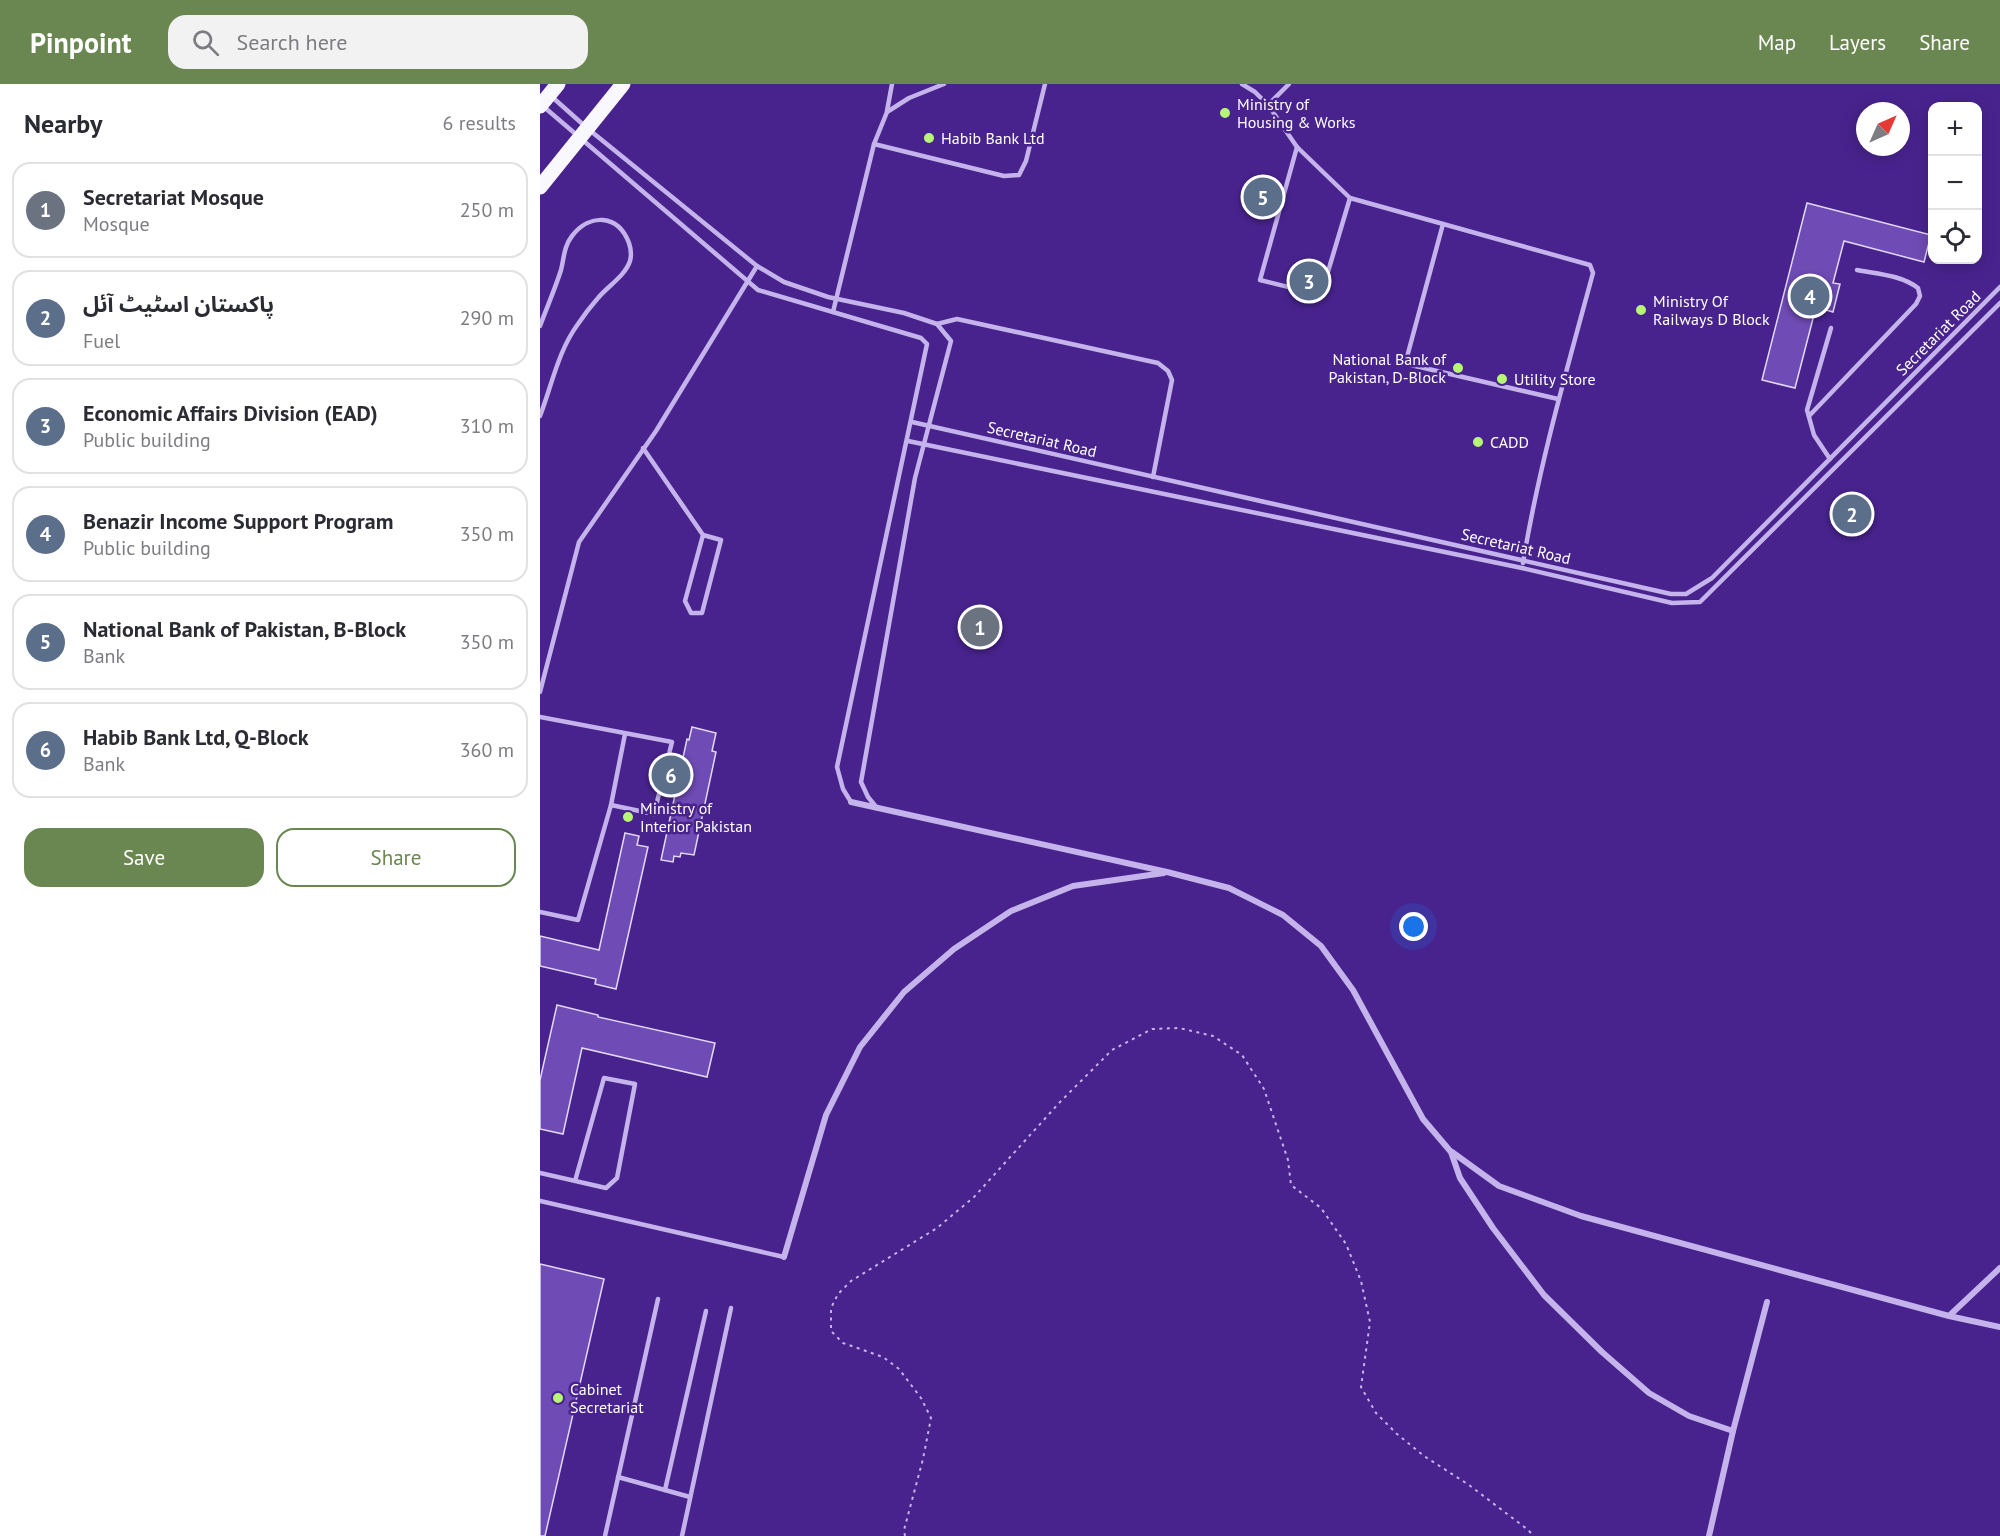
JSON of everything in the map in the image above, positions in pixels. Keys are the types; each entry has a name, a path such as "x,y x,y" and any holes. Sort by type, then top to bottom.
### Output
{"main road":[{"path":"540,187 623,84"}],"street":[{"path":"851,802 1167,872 1229,888 1283,915 1321,946 1353,990 1423,1119 1451,1152 1499,1186 1581,1216 1949,1316 2000,1327"},
{"path":"784,1257 826,1115 860,1047 904,992 954,949 1011,911 1073,886 1167,872"},
{"path":"1451,1152 1460,1178 1544,1295 1602,1352 1649,1393 1689,1416 1733,1431"},
{"path":"1949,1316 2000,1268"},
{"path":"1708,1536 1767,1302"}],"lane":[{"path":"833,312 874,144 887,112 892,84"},
{"path":"887,112 909,98 944,84"},
{"path":"874,144 1004,177 1019,175 1026,160 1045,84"},
{"path":"1242,84 1255,92 1268,105 1297,147 1350,198 1590,265 1593,273 1558,399 1532,512 1522,568"},
{"path":"1268,105 1288,84"},
{"path":"547,97 583,133 758,290 921,338 927,345 837,767 843,789 851,802"},
{"path":"547,97 583,133 758,266 784,282 835,298 904,313 937,324 957,320 1158,363 1168,371 1172,380 1153,477"},
{"path":"1297,147 1260,280 1321,295 1350,198"},
{"path":"540,326 571,237 586,222 606,219 614,223 627,237 632,253 630,261 623,273 598,298 576,326 559,360 540,417"},
{"path":"1443,224 1407,357 1411,365 1558,399"},
{"path":"540,692 579,542 643,448 758,266"},
{"path":"1809,416 1916,304 1920,296 1918,288 1912,283 1857,270"},
{"name":"Secretariat Road","path":"912,422 1671,594 1686,594 1712,578 2000,287"},
{"name":"Secretariat Road","path":"908,441 1522,568 1672,603 1700,602 2000,303"},
{"path":"877,809 861,782 915,478 951,341 937,324"},
{"path":"1830,459 1814,435 1807,410 1831,328"},
{"path":"643,448 704,535 721,540 702,613 692,613 686,601 704,535"},
{"path":"540,717 672,742 654,814 611,805"},
{"path":"540,912 578,920 611,805 625,734"},
{"path":"540,1173 575,1181 606,1188 616,1178 635,1084 604,1078 575,1181"},
{"path":"540,1201 784,1257"},
{"path":"605,1536 658,1299"},
{"path":"682,1536 730,1308"},
{"path":"665,1490 706,1311"},
{"path":"618,1477 690,1497"}],"path":[{"path":"905,1536 904,1530 923,1459 931,1418 921,1398 899,1369 883,1357 843,1343 831,1331 831,1308 838,1294 851,1281 937,1228 974,1197 1060,1102 1112,1050 1152,1029 1179,1028 1213,1036 1242,1055 1264,1089 1288,1160 1291,1185 1321,1208 1346,1244 1361,1281 1370,1322 1361,1387 1376,1413 1424,1456 1469,1485 1534,1536"}],"building":[{"path":"1807,203 1928,234 1924,262 1844,241 1833,283 1840,284 1833,312 1816,307 1795,388 1762,380"},
{"path":"692,727 716,733 712,751 716,752 694,855 681,853 680,857 674,856 673,862 661,860 687,739 689,740"},
{"path":"625,833 639,836 637,845 648,847 616,989 595,984 596,979 540,966 540,936 599,950"},
{"path":"557,1005 598,1015 598,1017 715,1043 707,1077 582,1048 563,1134 540,1129 540,1080"},
{"name":"Cabinet Secretariat","path":"540,1264 604,1279 545,1536 540,1536"}],"place":[{"name":"Ministry of Housing & Works","path":"1225,113"},
{"name":"Habib Bank Ltd","path":"929,138"},
{"name":"National Bank of Pakistan, B-Block","path":"1263,197"},
{"name":"Economic Affairs Division (EAD)","path":"1309,281"},
{"name":"Benazir Income Support Program","path":"1810,296"},
{"name":"Ministry Of Railways D Block","path":"1641,310"},
{"name":"National Bank of Pakistan, D-Block","path":"1458,368"},
{"name":"Utility Store","path":"1502,379"},
{"name":"CADD","path":"1478,442"},
{"name":"پاکستان اسٹیٹ آئل","path":"1852,514"},
{"name":"Secretariat Mosque","path":"980,627"},
{"name":"Habib Bank Ltd, Q-Block","path":"671,775"},
{"name":"Ministry of Interior Pakistan","path":"628,817"},
{"name":"Cabinet Secretariat","path":"558,1398"}]}
